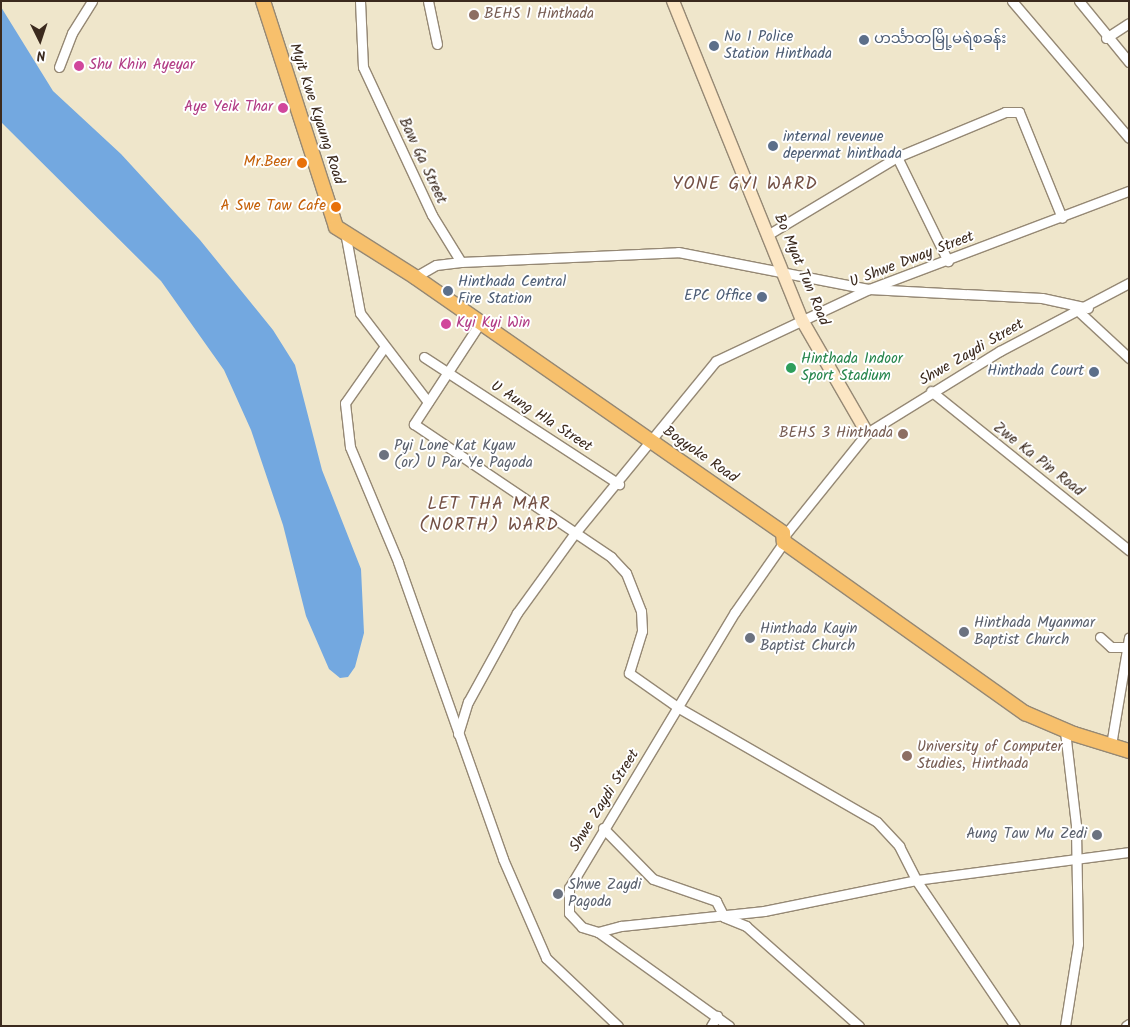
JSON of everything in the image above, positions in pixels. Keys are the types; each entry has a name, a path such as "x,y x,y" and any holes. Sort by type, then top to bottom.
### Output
{"main road":[{"name":"Myit Kwe Kyaung Road","path":"263,1 336,227 345,232"},
{"name":"Bogyoke Road","path":"345,232 415,277 651,441 1025,713 1065,731 1129,751"}],"street":[{"path":"59,67 72,33 92,1"},
{"name":"Baw Ga Street","path":"360,1 363,67 432,215 460,262"},
{"path":"428,1 437,44"},
{"name":"Bo Myat Tun Road","path":"673,1 769,234 803,322 867,434"},
{"path":"1012,1 1129,138"},
{"path":"1079,1 1106,38 1129,62"},
{"path":"1106,38 1129,23"},
{"path":"769,234 898,157 1005,112 1019,112 1062,218"},
{"path":"898,157 948,261"},
{"name":"U Shwe Dway Street","path":"458,734 490,656 575,533 619,484 651,441 716,361 803,322 869,289 1129,192"},
{"path":"345,232 360,313 384,348 428,402"},
{"path":"415,277 436,266 460,262 678,252 783,270 869,289 1068,302 1088,308"},
{"name":"Shwe Zaydi Street","path":"729,1026 598,932 582,927 569,913 569,888 603,828 679,708 735,612 784,538 867,434 931,391 1078,310 1088,308 1129,283"},
{"path":"1068,302 1129,358"},
{"path":"480,323 414,424 612,557 636,592 642,631 629,673 679,708 877,822 899,846 916,880 1015,1026"},
{"path":"384,348 345,403 350,447 398,562 503,859 546,958 618,1026"},
{"name":"U Aung Hla Street","path":"424,357 619,484"},
{"name":"Zwe Ka Pin Road","path":"931,391 1129,550"},
{"path":"1100,637 1111,647 1125,647"},
{"path":"1111,745 1125,647 1129,637"},
{"path":"1065,731 1076,825 1075,861 1078,944 1065,1026"},
{"path":"603,828 653,879 716,900 724,917 746,926 860,1026"},
{"path":"598,932 621,926 724,917 916,880 1075,861 1129,852"},
{"path":"711,1026 717,1016"}],"water":[{"path":"1,7 53,91 121,154 200,240 273,330 295,365 322,470 361,569 364,633 355,667 348,677 340,678 329,669 306,616 283,525 251,430 224,370 161,281 1,122"}],"place":[{"name":"BEHS 1 Hinthada","path":"474,15"},
{"name":"ဟင်္သာတမြို့မရဲစခန်း","path":"864,40"},
{"name":"No 1 Police Station Hinthada","path":"714,46"},
{"name":"Shu Khin Ayeyar","path":"79,66"},
{"name":"Aye Yeik Thar","path":"283,108"},
{"name":"internal revenue depermat hinthada","path":"773,146"},
{"name":"Mr.Beer","path":"302,163"},
{"name":"A Swe Taw Cafe","path":"336,207"},
{"name":"Hinthada Central Fire Station","path":"448,291"},
{"name":"EPC Office","path":"762,297"},
{"name":"Kyi Kyi Win","path":"446,324"},
{"name":"Hinthada Indoor Sport Stadium","path":"791,368"},
{"name":"Hinthada Court","path":"1094,372"},
{"name":"BEHS 3 Hinthada","path":"903,434"},
{"name":"Pyi Lone Kat Kyaw (or) U Par Ye Pagoda","path":"384,455"},
{"name":"Hinthada Myanmar Baptist Church","path":"964,632"},
{"name":"Hinthada Kayin Baptist Church","path":"750,638"},
{"name":"University of Computer Studies, Hinthada","path":"907,756"},
{"name":"Aung Taw Mu Zedi","path":"1097,835"},
{"name":"Shwe Zaydi Pagoda","path":"558,894"}],"district":[{"name":"YONE GYI WARD","path":"745,185"},
{"name":"LET THA MAR (NORTH) WARD","path":"489,516"}]}
